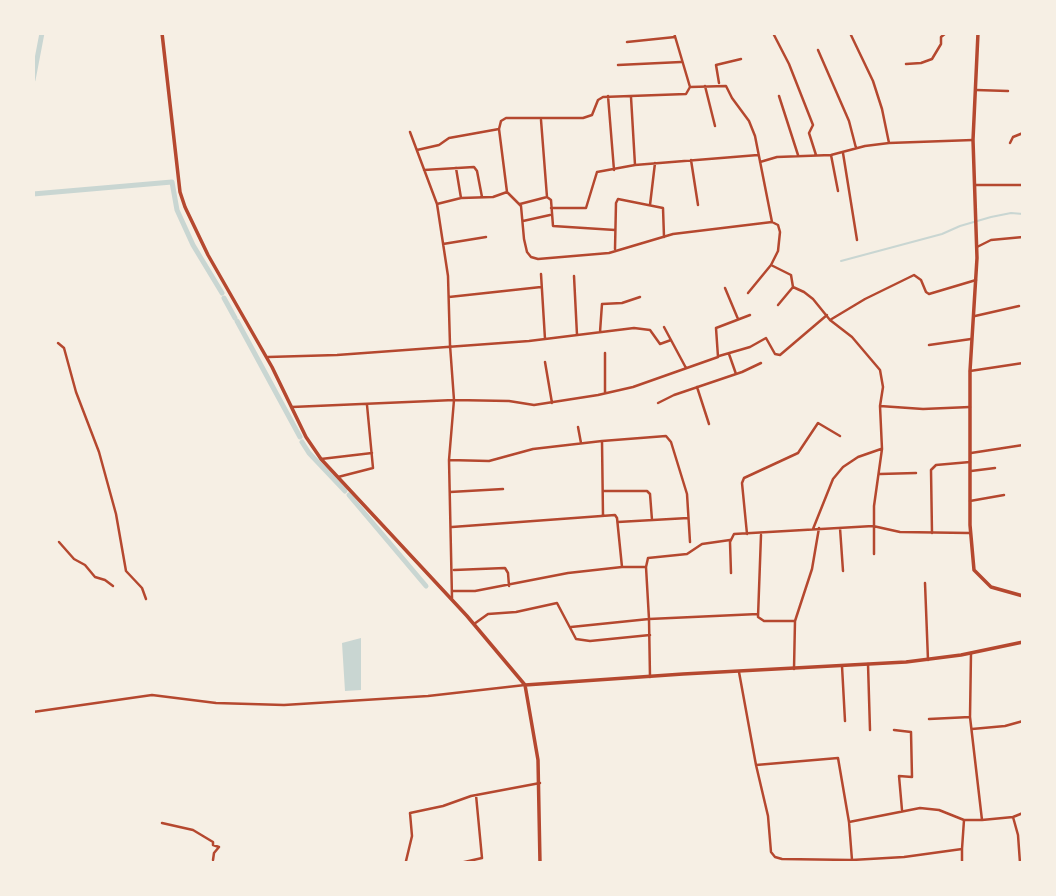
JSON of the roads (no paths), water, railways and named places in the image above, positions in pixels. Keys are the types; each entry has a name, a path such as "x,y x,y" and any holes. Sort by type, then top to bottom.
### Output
{"main road":[{"path":"162,33 180,192 185,208 306,437 321,459 474,624 525,685 540,782 540,863"},
{"path":"978,33 973,140 977,247 970,372 970,533 974,570 992,587 1023,596"},
{"path":"525,685 928,660 1023,642"}],"street":[{"path":"773,33 789,64 813,125 809,133 816,155"},
{"path":"850,33 873,81 889,143"},
{"path":"906,64 932,59 946,33"},
{"path":"627,42 675,35 690,87 686,94 608,96 598,100 592,115 588,117 506,118 501,121 499,130 507,192 520,204 524,239 531,257 538,259 609,253 664,237 772,222 778,225 780,232 778,251 771,265 748,293"},
{"path":"818,50 849,121 856,148"},
{"path":"719,85 716,65 741,59"},
{"path":"618,65 681,62"},
{"path":"705,86 715,126"},
{"path":"690,87 726,86 749,121 772,222"},
{"path":"975,90 1008,90"},
{"path":"608,96 614,170"},
{"path":"779,96 798,155"},
{"path":"631,97 635,165"},
{"path":"541,119 547,197 551,200 551,223 554,226 615,230"},
{"path":"417,150 439,145 449,138 499,130"},
{"path":"410,132 437,204 449,297 454,400 449,460 452,600"},
{"path":"1010,142 1013,137 1023,133"},
{"path":"760,162 777,157 831,155 889,143 973,140"},
{"path":"843,152 857,240"},
{"path":"551,208 586,208 597,172 635,165 758,155"},
{"path":"831,155 838,191"},
{"path":"691,160 698,205"},
{"path":"650,205 655,163"},
{"path":"456,168 461,198"},
{"path":"424,170 476,168 482,197"},
{"path":"975,185 1023,185"},
{"path":"437,204 461,198 493,197 507,192"},
{"path":"520,204 547,197"},
{"path":"615,250 617,199 660,206 663,209 664,237"},
{"path":"523,221 551,214"},
{"path":"443,244 486,237"},
{"path":"977,247 991,240 1023,237"},
{"path":"771,265 791,275 793,287 778,305"},
{"path":"541,274 545,339"},
{"path":"830,320 914,275 921,279 929,295 976,280"},
{"path":"574,276 577,335"},
{"path":"449,297 541,287"},
{"path":"793,287 813,299 830,320 852,337 880,370 883,387 880,406 882,449 874,506 874,554"},
{"path":"725,288 738,319"},
{"path":"600,332 602,304 622,303 640,297"},
{"path":"974,316 1019,306"},
{"path":"718,356 716,328 750,315"},
{"path":"292,407 454,400 509,401 534,405 552,403 633,387 750,347 766,338 775,354 780,355 827,315"},
{"path":"664,327 686,368"},
{"path":"266,357 337,355 545,339 646,328 660,344 671,340"},
{"path":"929,345 972,339"},
{"path":"58,343 64,348 76,392 99,452 116,514 125,571 142,588 146,599"},
{"path":"604,393 605,353"},
{"path":"729,354 736,374"},
{"path":"545,362 552,403"},
{"path":"658,403 761,363"},
{"path":"970,372 1023,363"},
{"path":"697,387 709,424"},
{"path":"338,477 372,470 368,405"},
{"path":"880,406 923,409 970,407"},
{"path":"747,534 744,478 799,453 818,423 840,436"},
{"path":"578,427 580,443"},
{"path":"449,460 489,461 533,449 602,440 664,436 668,438 687,494 690,541"},
{"path":"602,440 603,516"},
{"path":"971,453 1023,445"},
{"path":"813,529 830,485 843,467 858,457 882,449"},
{"path":"321,459 372,453"},
{"path":"932,533 931,470 936,465 970,462"},
{"path":"970,471 995,468"},
{"path":"880,474 916,473"},
{"path":"450,492 503,489"},
{"path":"602,491 647,491 652,520"},
{"path":"970,501 1004,495"},
{"path":"451,527 615,515 622,567"},
{"path":"618,522 688,518"},
{"path":"731,573 730,540 734,534 873,526 900,532 970,533"},
{"path":"794,669 795,621 812,569 819,528"},
{"path":"840,528 843,570"},
{"path":"761,533 759,619 795,621"},
{"path":"650,677 646,567 648,558 687,554 702,544 730,540"},
{"path":"59,542 95,577 110,582 113,586"},
{"path":"452,591 509,586 568,573 646,567"},
{"path":"452,570 507,569 509,586"},
{"path":"925,583 928,660"},
{"path":"474,624 488,614 557,603 575,637 587,641 650,635"},
{"path":"570,627 649,619 758,614"},
{"path":"971,653 970,717 982,820"},
{"path":"868,664 870,730"},
{"path":"842,666 845,721"},
{"path":"739,672 768,816 771,852 775,857 782,861 852,860 904,857 962,849"},
{"path":"33,712 152,695 216,703 284,705 428,696 525,685"},
{"path":"929,719 970,717"},
{"path":"972,729 1005,726 1023,721"},
{"path":"894,730 911,732 912,777 899,776 902,810"},
{"path":"756,765 838,758 849,822 852,860"},
{"path":"406,861 412,836 410,813 476,795 540,782"},
{"path":"460,863 482,858 476,795"},
{"path":"849,822 920,808 939,810 964,820 1013,817 1023,813"},
{"path":"1013,817 1018,835 1020,863"},
{"path":"962,863 964,820"},
{"path":"162,823 193,830 213,842 213,845 219,847 213,860"}],"waterway":[{"path":"33,80 42,33"},
{"path":"33,194 172,182 177,210 193,245 222,293"},
{"path":"841,261 942,234 991,217 1011,213 1023,214"},
{"path":"224,298 235,318"},
{"path":"237,321 300,437"},
{"path":"302,442 345,491"},
{"path":"349,495 426,586"}]}
